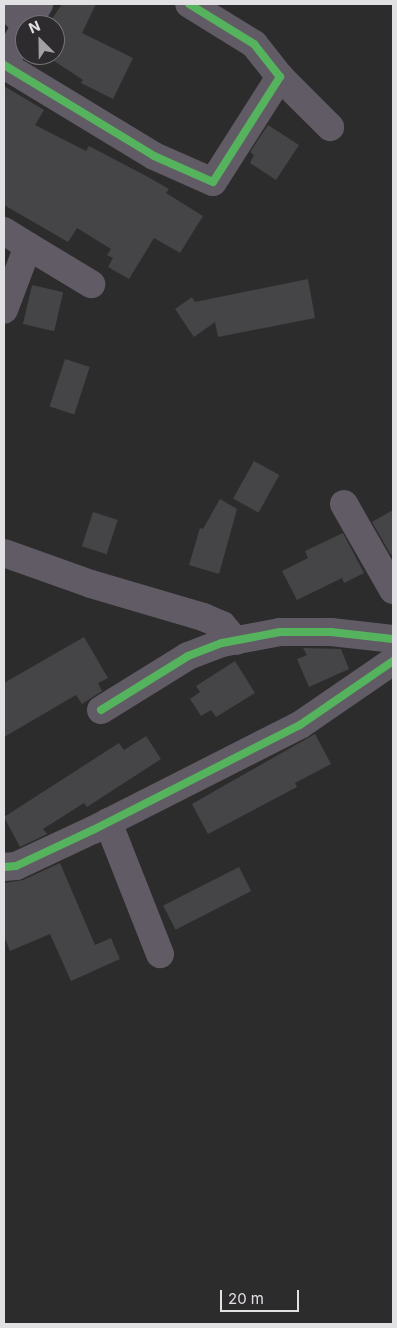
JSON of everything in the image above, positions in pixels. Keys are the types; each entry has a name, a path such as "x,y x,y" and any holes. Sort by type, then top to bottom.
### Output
{"street":[{"path":"5,4 15,15"},
{"path":"32,15 39,4"},
{"path":"198,6 254,44 280,76 330,127"},
{"path":"15,45 4,65 154,156 213,182 280,76"},
{"path":"4,231 91,284"},
{"path":"4,310 28,246"},
{"path":"344,504 393,590"},
{"path":"4,553 91,584 202,617 222,625 236,641"},
{"path":"101,710 188,656 236,641 280,632 331,632 393,638"},
{"path":"4,867 16,866 108,822 300,725 393,661"},
{"path":"108,822 160,954"}],"building":[{"path":"62,4 96,4 82,33 133,58 113,99 81,83 83,80 60,65 65,65 65,15 55,15"},
{"path":"4,86 44,110 35,125 86,151 89,146 148,177 169,189 166,193 203,216 180,253 154,238 129,279 108,267 113,258 107,255 111,249 77,228 68,242 4,205"},
{"path":"268,125 299,145 276,180 250,163 254,155 250,152"},
{"path":"308,279 315,318 218,337 215,322 194,337 175,309 192,297 195,302"},
{"path":"32,285 63,292 54,331 23,324"},
{"path":"65,359 90,367 74,415 50,407"},
{"path":"254,461 279,475 259,513 233,499"},
{"path":"220,499 237,509 219,574 189,565 200,528 203,529"},
{"path":"393,510 393,553 391,555 372,522"},
{"path":"93,512 118,520 107,554 82,546"},
{"path":"343,533 364,573 344,583 342,578 297,600 282,571 308,558 305,551"},
{"path":"84,637 108,678 98,683 102,691 82,704 76,695 4,737 4,683"},
{"path":"303,648 341,649 349,669 309,687 297,659 307,655"},
{"path":"235,661 255,693 216,717 211,710 201,716 190,699 200,692 196,686"},
{"path":"315,734 331,764 295,783 297,787 208,834 192,804"},
{"path":"146,736 161,759 87,807 84,803 43,829 47,834 20,847 4,817 119,743 124,750"},
{"path":"60,863 95,945 111,938 120,959 71,981 50,934 10,951 4,936 4,883 23,880"},
{"path":"239,867 251,891 176,930 163,906"}],"cycle path":[{"path":"4,65 154,156 213,182 280,77 254,44 189,4"},
{"path":"101,710 188,656 222,643 280,632 331,632 393,639"},
{"path":"4,867 16,866 93,830 300,725 393,661"}]}
